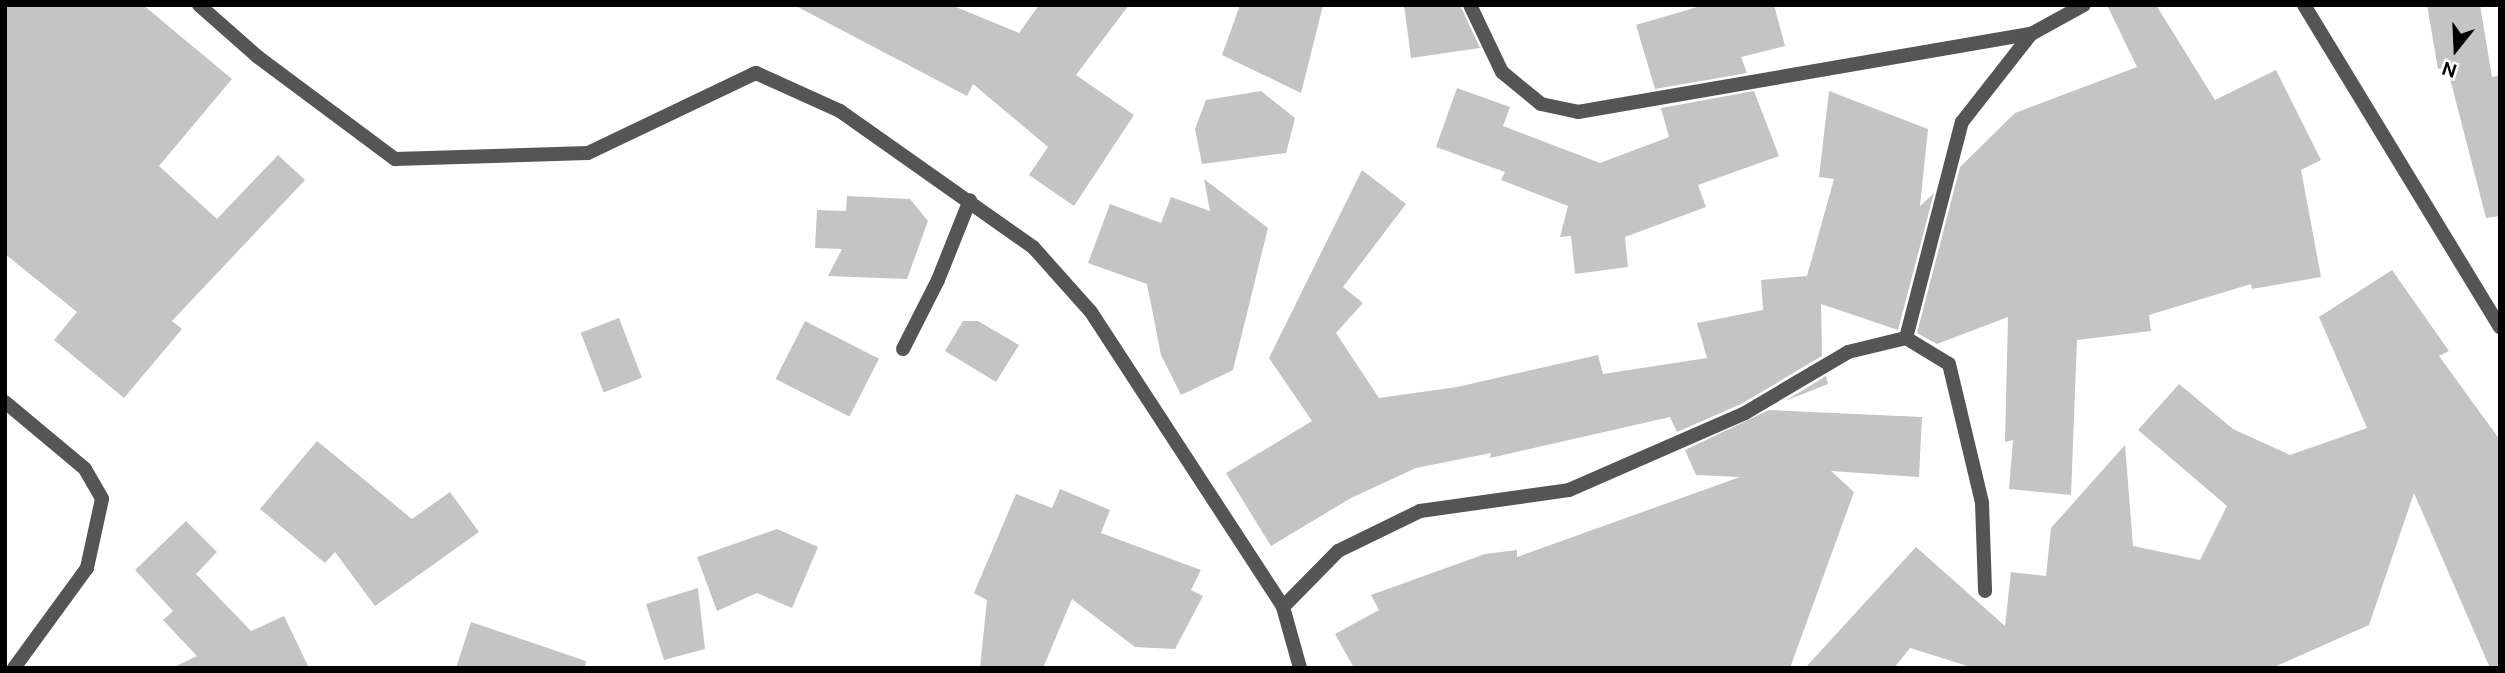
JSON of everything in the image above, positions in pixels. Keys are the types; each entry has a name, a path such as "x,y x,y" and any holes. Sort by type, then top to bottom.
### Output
{"street":[{"path":"199,5 258,57 395,159 588,153 756,72 840,111 970,200 1033,247 1091,312 1283,607 1300,668"},
{"path":"1471,5 1502,72 1541,104 1578,112 2031,34 2084,5"},
{"path":"2304,5 2500,327"},
{"path":"1906,338 1962,122 2031,34"},
{"path":"903,349 938,280 970,200"},
{"path":"1283,607 1338,551 1420,511 1569,490 1745,413 1848,352 1906,338 1949,364 1982,503 1985,591"},
{"path":"5,402 85,470 102,499 87,568 14,668"}],"building":[{"path":"5,5 143,5 232,79 159,166 217,219 278,155 305,180 172,321 182,329 124,398 54,340 77,312 5,254"},
{"path":"794,5 951,5 1019,33 1039,5 1129,5 1076,75 1134,115 1074,206 1029,175 1048,147 973,84 967,96"},
{"path":"1240,5 1323,5 1301,93 1222,55"},
{"path":"1404,5 1460,5 1480,48 1411,58"},
{"path":"1704,5 1774,5 1785,46 1741,57 1747,73 1655,89 1636,25"},
{"path":"2107,5 2156,5 2215,100 2276,70 2321,160 2301,170 2321,277 2252,289 2251,284 2149,315 2151,331 2077,340 2071,495 2009,489 2013,440 2005,442 2008,317 1937,344 1917,333 1960,167 2015,113 2137,67"},
{"path":"2427,5 2480,5 2492,77 2500,75 2500,216 2486,218 2447,67 2438,69"},
{"path":"1457,88 1510,107 1503,126 1600,163 1669,137 1661,108 1754,91 1779,156 1698,185 1706,207 1625,237 1628,267 1575,274 1571,236 1560,237 1568,206 1501,180 1505,172 1436,147"},
{"path":"1261,91 1295,118 1286,153 1202,164 1195,129 1206,100"},
{"path":"1829,91 1928,129 1920,206 1934,193 1898,330 1821,304 1822,356 1741,404 1677,432 1670,417 1490,458 1491,453 1416,468 1351,498 1271,546 1226,473 1312,421 1269,358 1362,170 1406,204 1343,287 1363,303 1336,333 1379,398 1457,387 1598,355 1603,374 1707,358 1697,323 1763,310 1761,280 1807,276 1834,179 1819,177"},
{"path":"1204,179 1268,228 1233,370 1181,395 1161,355 1147,284 1088,263 1110,204 1161,223 1171,197 1210,211"},
{"path":"847,196 910,199 928,221 907,279 828,276 842,249 815,248 817,210 846,211"},
{"path":"2392,270 2449,351 2439,356 2500,440 2500,668 2490,668 2414,493 2369,625 2272,668 1974,668 1910,648 1894,668 1805,668 1916,547 2005,626 2011,572 2046,576 2051,528 2125,445 2133,546 2200,560 2227,506 2138,430 2179,384 2233,429 2290,455 2367,428 2319,317"},
{"path":"619,318 642,378 604,392 581,333"},
{"path":"805,321 879,359 849,417 775,379"},
{"path":"963,321 978,321 1019,345 996,382 945,351"},
{"path":"1826,376 1828,384 1785,401"},
{"path":"1769,410 1922,417 1919,477 1831,471 1854,492 1790,668 1354,668 1335,634 1379,610 1371,595 1485,554 1517,550 1517,557 1740,477 1696,475 1685,450"},
{"path":"317,441 412,519 450,492 479,532 375,606 335,552 325,563 260,509"},
{"path":"1060,489 1110,510 1101,533 1201,570 1191,590 1203,596 1175,649 1135,647 1072,599 1043,668 980,668 987,600 974,593 1016,494 1052,508"},
{"path":"186,521 217,552 196,574 251,631 284,616 309,668 172,668 197,656 163,620 173,611 135,570"},
{"path":"777,529 818,547 792,608 757,593 717,611 697,557"},
{"path":"698,588 705,649 664,660 646,604"},
{"path":"471,622 586,661 585,668 456,668"}]}
